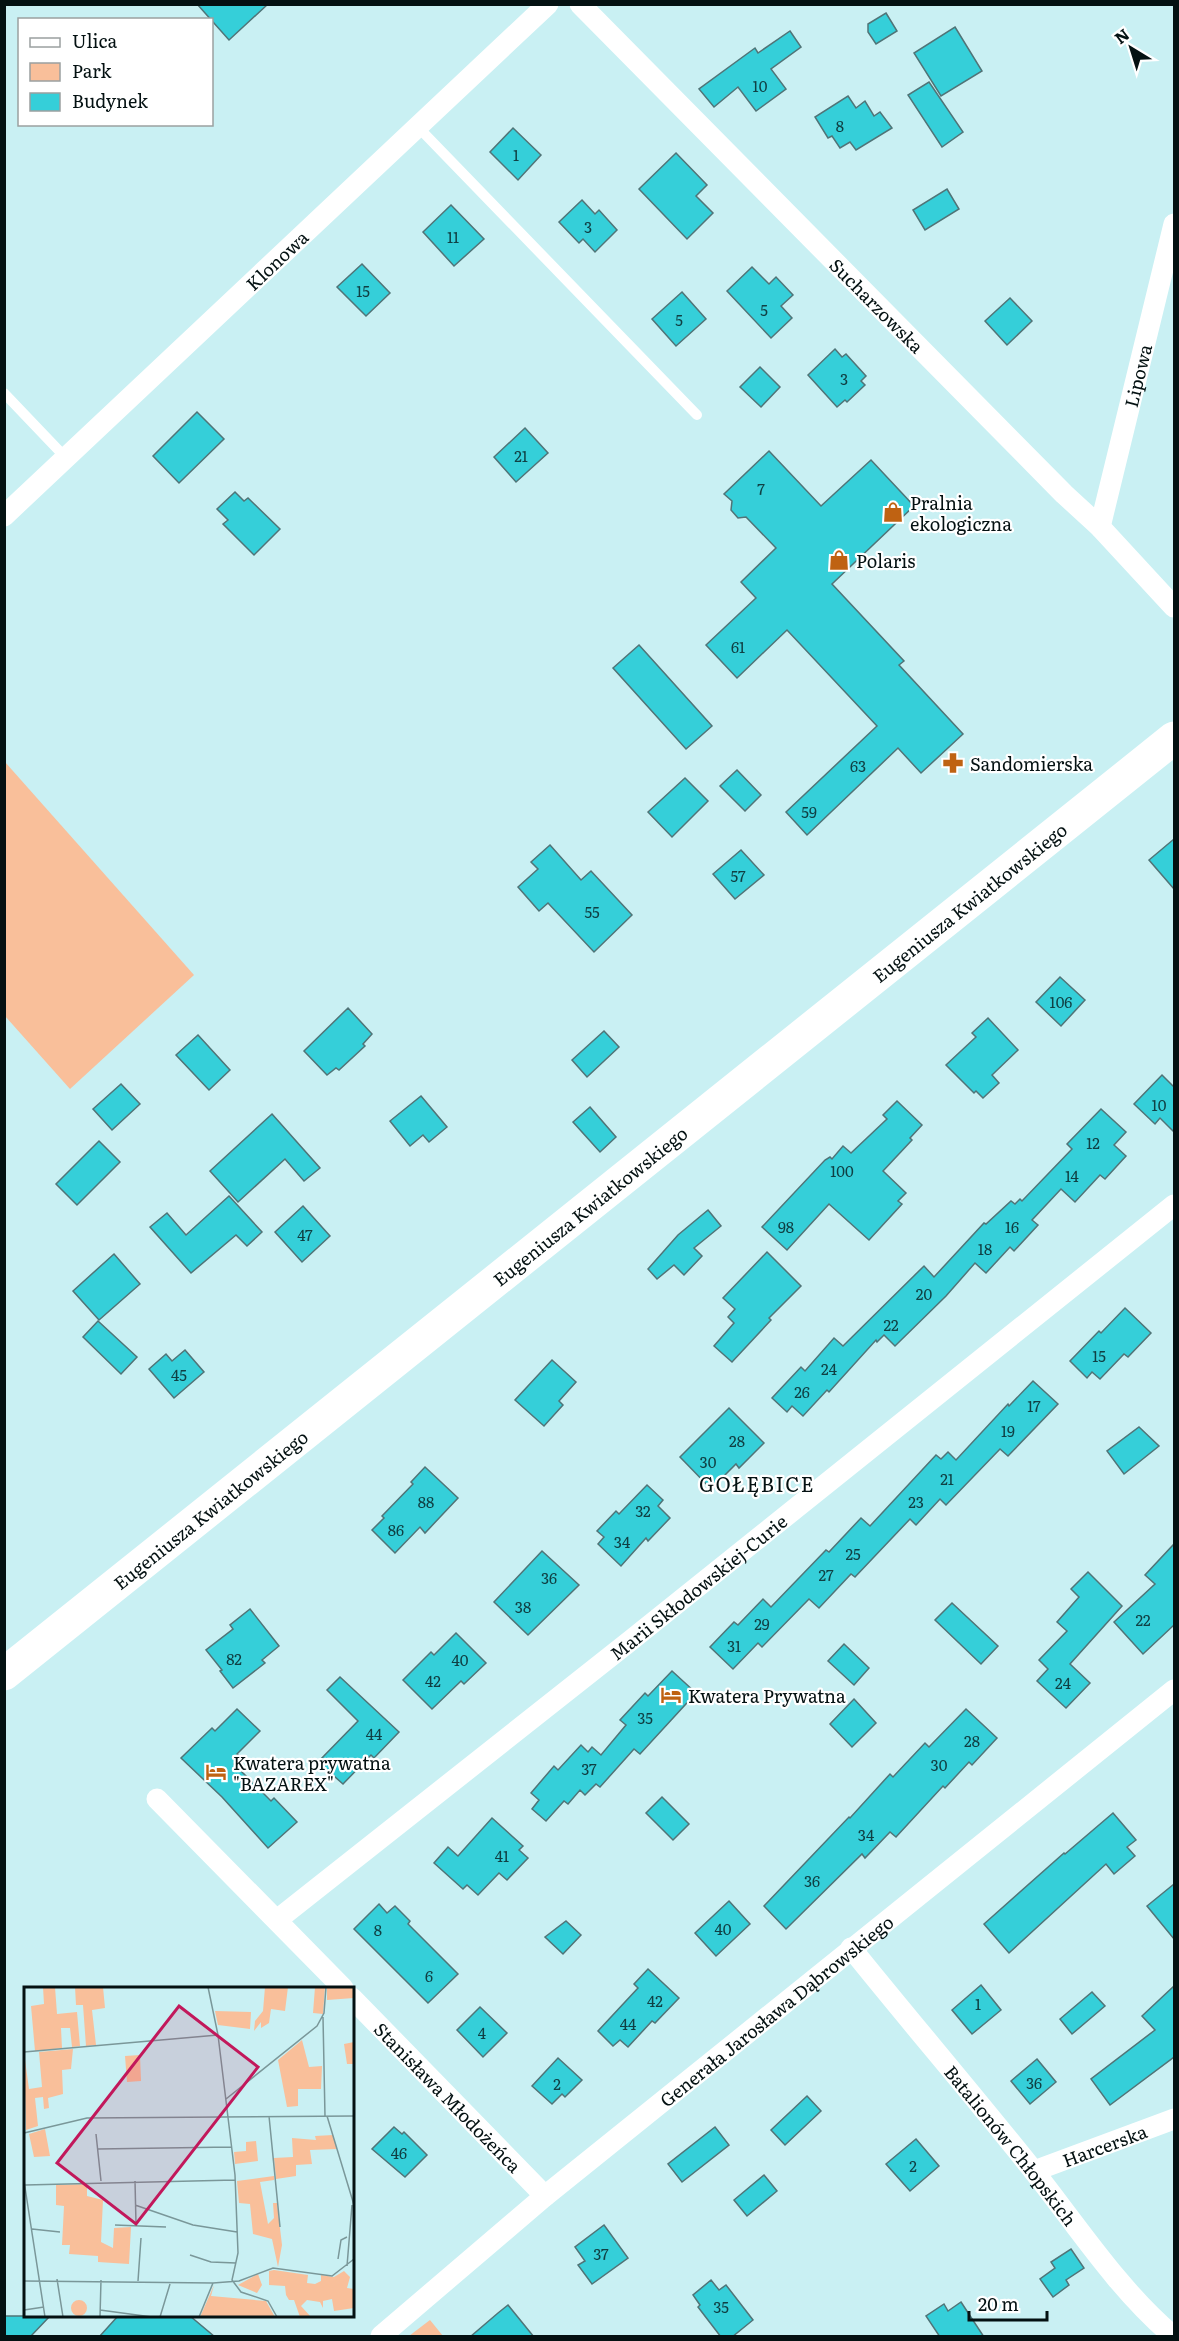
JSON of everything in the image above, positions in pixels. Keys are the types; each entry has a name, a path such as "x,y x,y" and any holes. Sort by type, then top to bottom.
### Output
{"main road":[{"name":"Eugeniusza Kwiatkowskiego","path":"4,1674 1174,738"}],"street":[{"name":"Klonowa","path":"4,516 548,4"},
{"name":"Sucharzowska","path":"580,4 1100,527 1174,607"},
{"name":"Lipowa","path":"1100,527 1174,225"},
{"name":"Marii Skłodowskiej-Curie","path":"277,1920 639,1634 1174,1205"},
{"name":"Generała Jarosława Dąbrowskiego","path":"381,2337 545,2196 1174,1689"},
{"path":"157,1799 341,1987"},
{"name":"Batalionów Chłopskich","path":"851,1948 1034,2171 1115,2278 1144,2311 1173,2337"},
{"name":"Stanisława Młodożeńca","path":"354,2000 545,2196"},
{"name":"Harcerska","path":"1034,2171 1174,2119"}],"lane":[{"path":"418,127 697,415"},
{"path":"4,393 66,458"}],"green space":[{"path":"5,762 194,975 70,1089 5,1016"},
{"path":"430,2320 443,2336 409,2336"}],"building":[{"path":"197,4 268,4 229,40 213,22 213,18 209,18"},
{"path":"886,13 897,31 876,44 868,32 868,24"},
{"path":"955,27 982,71 941,96 914,53"},
{"path":"790,31 801,47 771,69 786,89 756,111 738,87 714,107 699,89 755,48 758,53"},
{"path":"929,82 963,132 942,147 908,95"},
{"path":"848,96 856,108 865,101 874,116 880,112 892,128 856,150 850,142 840,148 832,136 828,138 815,117"},
{"path":"513,128 541,155 518,180 490,152"},
{"path":"676,153 707,185 696,196 713,213 687,239 639,189"},
{"path":"947,189 959,209 925,230 913,210"},
{"path":"582,200 595,214 599,210 617,230 595,252 583,239 579,243 559,222"},
{"path":"451,205 484,239 454,266 423,232"},
{"path":"362,264 390,293 366,316 337,287"},
{"path":"752,267 769,284 776,277 793,295 781,306 792,318 771,338 727,291"},
{"path":"682,292 706,319 676,346 652,319"},
{"path":"1010,298 1032,321 1007,345 985,321"},
{"path":"835,349 842,357 846,354 866,376 861,381 865,385 847,402 845,400 837,407 808,375"},
{"path":"760,367 780,387 761,407 740,387"},
{"path":"197,412 224,439 179,483 153,456"},
{"path":"525,428 548,453 516,482 494,457"},
{"path":"769,451 821,506 871,460 914,506 832,584 904,661 899,665 963,734 921,773 898,748 807,835 786,812 877,726 787,630 737,678 706,645 756,598 741,582 776,548 746,517 738,518 731,510 732,501 724,494"},
{"path":"235,492 244,501 248,498 280,529 254,555 223,524 228,520 217,509"},
{"path":"639,645 712,726 686,749 613,668"},
{"path":"737,770 761,795 745,811 720,786"},
{"path":"685,778 708,801 672,837 648,812"},
{"path":"1174,839 1174,889 1149,860"},
{"path":"550,845 581,880 591,871 632,915 594,952 548,903 539,911 518,887 538,869 531,862"},
{"path":"741,850 764,875 735,899 713,874"},
{"path":"1060,977 1085,1000 1061,1026 1036,1002"},
{"path":"348,1008 372,1034 363,1044 365,1046 339,1070 336,1068 327,1075 304,1051"},
{"path":"988,1018 1018,1050 992,1075 999,1083 983,1098 976,1091 974,1093 946,1065 976,1037 972,1033"},
{"path":"604,1031 619,1047 587,1077 572,1060"},
{"path":"198,1035 230,1070 209,1090 176,1055"},
{"path":"1162,1075 1174,1087 1174,1132 1160,1118 1155,1124 1134,1104"},
{"path":"121,1084 140,1104 112,1130 93,1109"},
{"path":"421,1096 447,1127 429,1142 423,1135 410,1146 390,1121"},
{"path":"897,1101 922,1125 910,1138 912,1140 883,1171 906,1193 898,1201 902,1204 869,1240 829,1204 787,1250 762,1227 825,1160 830,1157 832,1159 843,1146 851,1153 887,1119 883,1115"},
{"path":"590,1107 616,1137 600,1152 573,1122"},
{"path":"1101,1109 1126,1132 1114,1145 1126,1156 1105,1179 1100,1175 1075,1202 1061,1189 1032,1220 1038,1225 1014,1251 1010,1247 986,1273 975,1263 946,1296 895,1346 884,1335 877,1342 876,1340 829,1392 827,1390 803,1416 792,1406 787,1412 772,1398 801,1367 805,1371 834,1338 843,1346 924,1266 934,1277 984,1223 986,1224 1011,1201 1015,1204 1020,1199 1022,1201 1072,1149 1067,1144"},
{"path":"272,1114 320,1168 304,1181 285,1159 238,1202 210,1171"},
{"path":"99,1141 120,1162 77,1205 56,1184"},
{"path":"229,1196 262,1232 247,1246 236,1235 191,1273 150,1227 167,1213 186,1235"},
{"path":"303,1206 330,1236 302,1262 275,1232"},
{"path":"708,1210 721,1226 694,1248 702,1256 684,1275 674,1265 657,1279 648,1269 678,1235"},
{"path":"767,1252 801,1286 769,1318 771,1320 732,1362 714,1346 734,1323 728,1317 735,1309 723,1298"},
{"path":"114,1254 140,1284 99,1320 73,1291"},
{"path":"1125,1308 1151,1333 1128,1357 1124,1354 1100,1379 1092,1372 1087,1378 1070,1361"},
{"path":"98,1321 137,1357 121,1374 83,1337"},
{"path":"185,1350 204,1372 174,1398 149,1369 166,1354 172,1361"},
{"path":"552,1360 576,1382 559,1401 563,1405 544,1426 515,1400"},
{"path":"1033,1381 1058,1404 1008,1456 1000,1449 946,1505 940,1499 916,1525 910,1519 855,1577 851,1574 819,1608 809,1599 762,1647 758,1643 733,1669 710,1647 734,1622 738,1625 763,1599 771,1607 826,1550 829,1552 861,1518 870,1526 936,1455 941,1459 948,1452 956,1460 1008,1404 1009,1406"},
{"path":"729,1408 764,1443 739,1468 736,1464 711,1489 680,1457"},
{"path":"1139,1427 1159,1446 1124,1474 1107,1451"},
{"path":"425,1467 458,1498 425,1533 420,1527 395,1553 372,1530"},
{"path":"647,1485 663,1500 658,1506 670,1518 648,1541 646,1538 621,1566 598,1544 604,1537 597,1531 616,1511 619,1514"},
{"path":"1174,1544 1174,1625 1143,1654 1114,1622 1155,1584 1145,1575"},
{"path":"542,1551 579,1585 528,1635 494,1602"},
{"path":"1088,1572 1122,1606 1070,1664 1090,1683 1066,1708 1037,1681 1048,1669 1039,1660 1067,1631 1057,1622 1079,1597 1071,1589"},
{"path":"952,1603 998,1646 981,1664 935,1620"},
{"path":"250,1609 279,1646 262,1660 265,1663 233,1688 206,1650 233,1629 230,1625"},
{"path":"456,1633 486,1663 464,1684 461,1681 432,1709 403,1680 431,1652 434,1655"},
{"path":"844,1644 869,1668 854,1685 828,1661"},
{"path":"672,1671 696,1693 640,1754 634,1749 600,1787 596,1784 585,1795 580,1790 568,1804 564,1801 546,1821 532,1809 539,1800 531,1793 554,1766 558,1770 581,1745 588,1752 592,1747 601,1755 626,1725 620,1720 645,1693 648,1696"},
{"path":"340,1677 399,1732 374,1758 371,1755 343,1784 318,1762 358,1721 327,1690"},
{"path":"854,1699 876,1723 852,1747 830,1724"},
{"path":"237,1709 260,1731 237,1754 241,1758 234,1764 271,1801 274,1798 297,1822 268,1848 222,1797 181,1758 212,1728 215,1731"},
{"path":"966,1709 997,1738 972,1765 969,1762 945,1788 943,1786 896,1837 890,1832 865,1858 862,1854 786,1929 764,1906 890,1774 893,1777 925,1743 929,1747"},
{"path":"662,1797 689,1824 673,1840 646,1813"},
{"path":"1113,1813 1136,1840 1127,1847 1135,1856 1114,1874 1106,1864 1009,1953 984,1924"},
{"path":"492,1818 523,1846 519,1850 528,1858 507,1880 499,1873 478,1895 467,1885 463,1889 434,1863 448,1847 458,1856"},
{"path":"1174,1884 1174,1939 1147,1906"},
{"path":"729,1901 750,1924 716,1956 695,1933"},
{"path":"379,1904 387,1913 395,1906 410,1921 408,1924 458,1974 428,2003 354,1929"},
{"path":"566,1921 581,1935 563,1954 545,1937"},
{"path":"648,1969 679,1998 655,2023 652,2021 628,2047 620,2040 613,2046 598,2031 638,1988 634,1984"},
{"path":"981,1985 1001,2010 972,2034 952,2010"},
{"path":"1174,1986 1174,2057 1110,2105 1091,2079 1155,2030 1142,2016"},
{"path":"1092,1992 1105,2006 1072,2034 1060,2019"},
{"path":"480,2007 507,2033 483,2057 457,2030"},
{"path":"558,2058 582,2080 565,2097 562,2094 552,2104 532,2086"},
{"path":"1037,2059 1056,2082 1030,2104 1011,2081"},
{"path":"807,2096 821,2111 785,2145 771,2130"},
{"path":"394,2127 402,2134 404,2132 427,2155 405,2177 372,2149"},
{"path":"715,2127 729,2145 682,2182 668,2164"},
{"path":"916,2139 939,2166 910,2191 886,2164"},
{"path":"764,2175 777,2191 747,2216 734,2200"},
{"path":"604,2225 628,2258 592,2284 578,2265 585,2261 575,2247"},
{"path":"1071,2249 1084,2268 1066,2280 1069,2285 1053,2297 1040,2279 1055,2268 1051,2262"},
{"path":"711,2280 719,2290 726,2285 753,2320 732,2337 721,2337 698,2307 700,2305 693,2295"},
{"path":"961,2302 984,2337 940,2337 926,2316 944,2304 948,2311"},
{"path":"508,2305 534,2337 470,2337 498,2313"},
{"path":"4,2316 49,2317 30,2337 4,2337"},
{"path":"117,2317 191,2317 215,2337 99,2337"}],"place":[{"name":"Pralnia ekologiczna","path":"893,512"},
{"name":"Polaris","path":"839,560"},
{"name":"Sandomierska","path":"953,763"},
{"name":"Kwatera Prywatna","path":"671,1695"},
{"name":"Kwatera prywatna \"BAZAREX\"","path":"216,1772"}],"district":[{"name":"GOŁĘBICE","path":"757,1483"}]}
